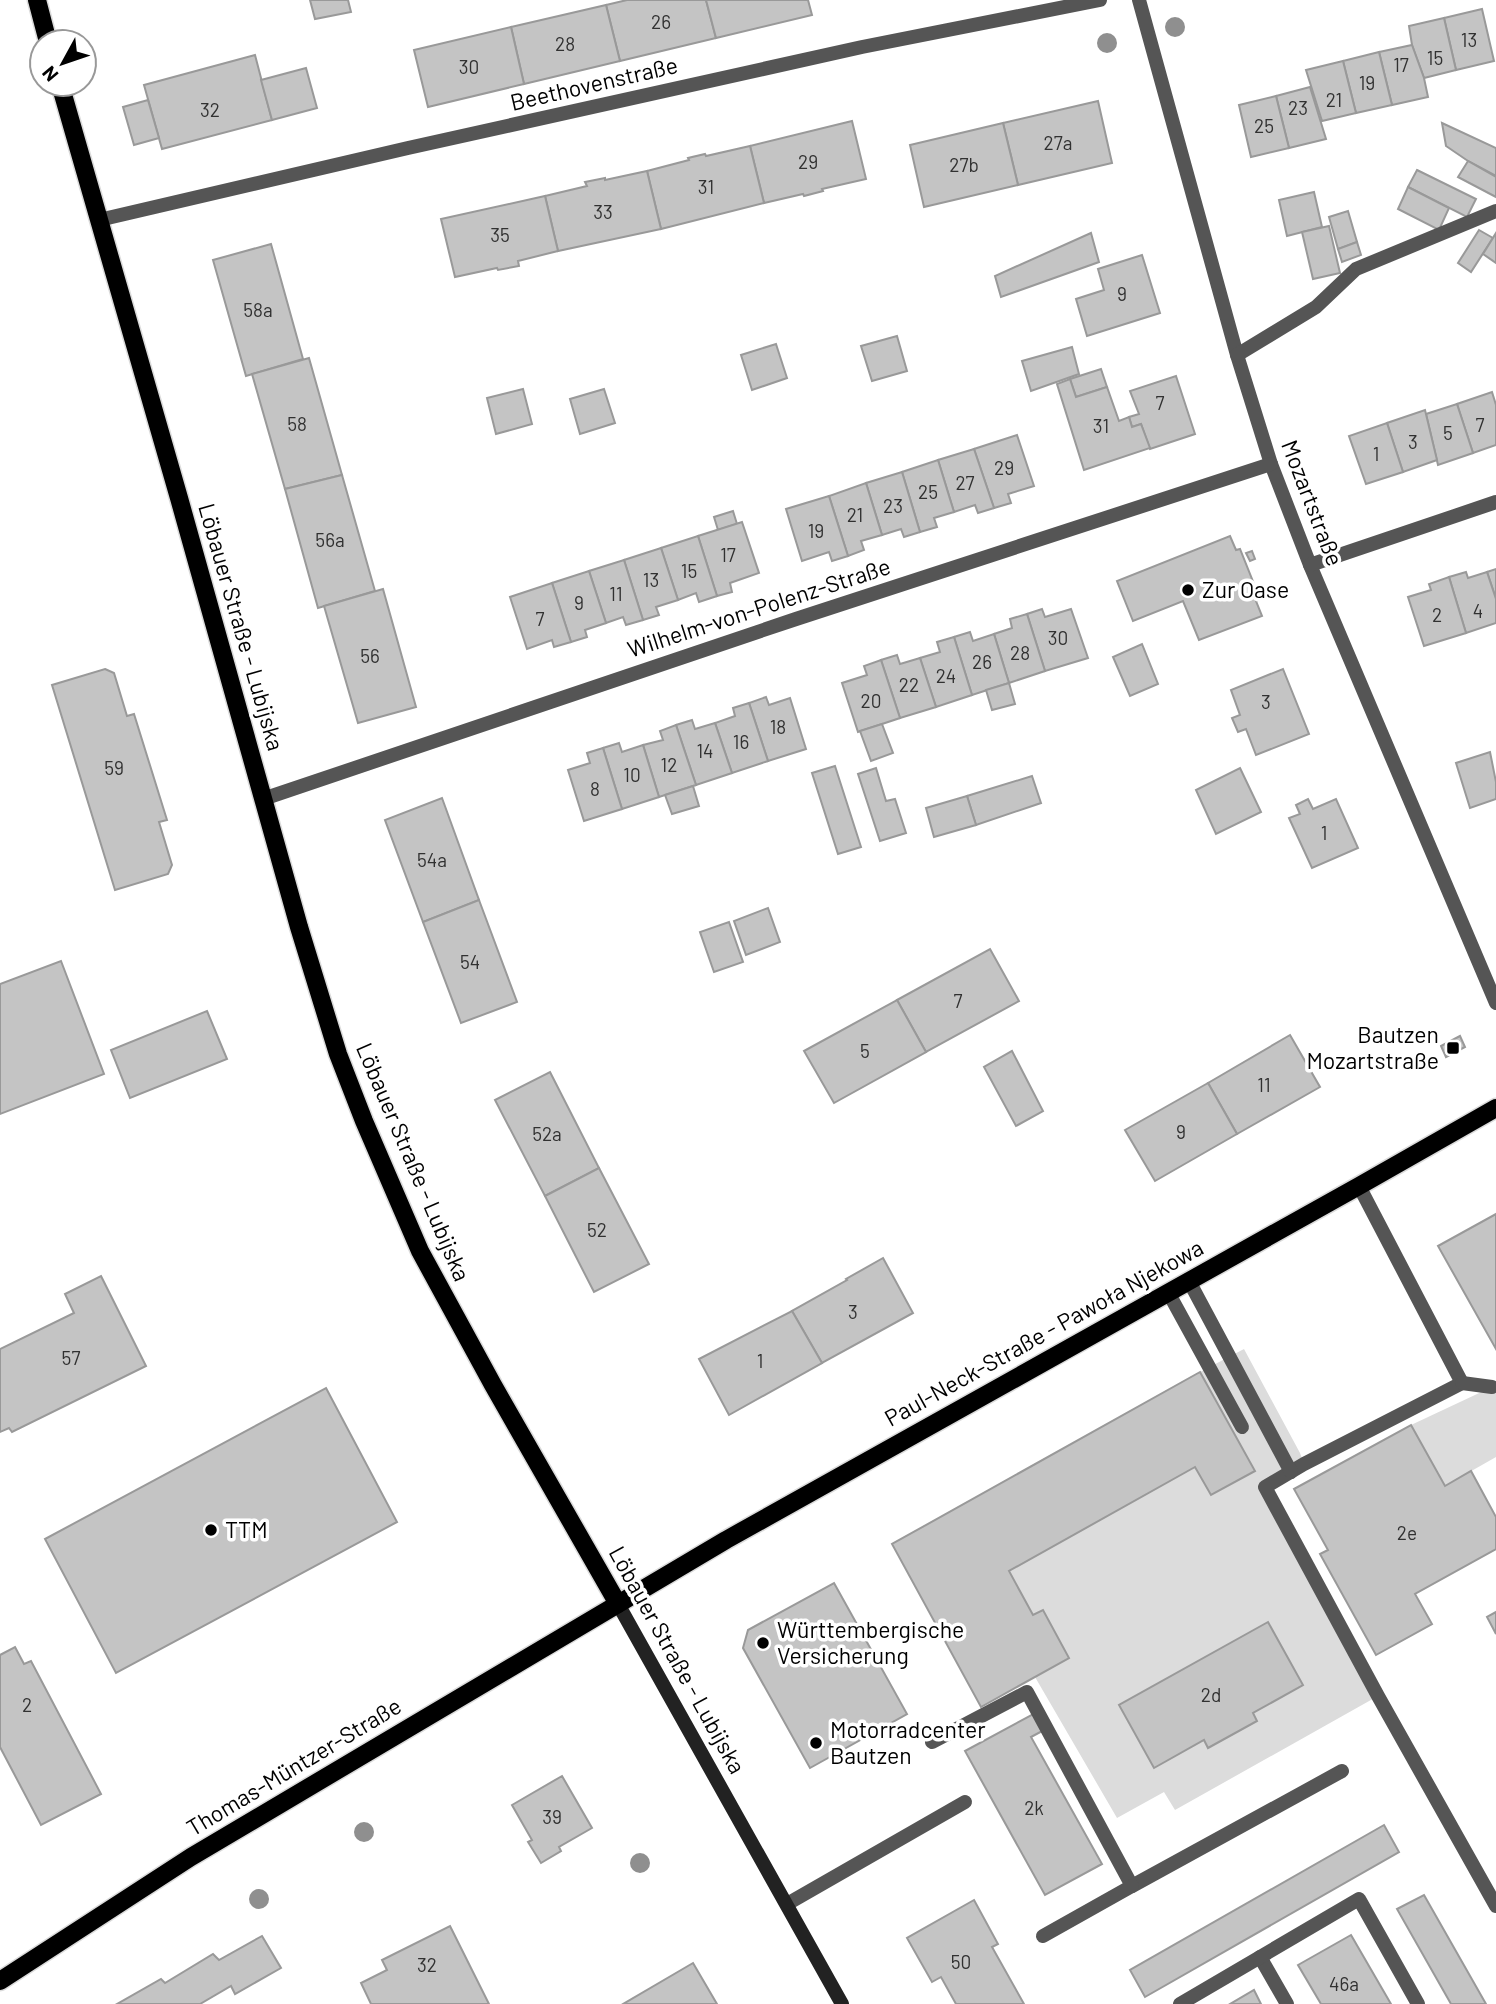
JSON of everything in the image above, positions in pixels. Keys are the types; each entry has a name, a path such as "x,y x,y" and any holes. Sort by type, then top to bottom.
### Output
{"main road":[{"path":"38,5 44,28"},
{"name":"Löbauer Straße - Lubijska","path":"64,98 263,799 338,1054 363,1121 420,1251 842,2004"},
{"name":"Paul-Neck-Straße - Pawoła Njekowa","path":"618,1604 800,1496 1496,1108"},
{"name":"Thomas-Müntzer-Straße","path":"0,1981 191,1857 618,1604"}],"street":[{"name":"Beethovenstraße","path":"99,220 862,47 1100,0"},
{"name":"Mozartstraße","path":"1139,0 1237,355 1271,464 1310,565 1496,1003"},
{"path":"1237,355 1316,307 1356,269 1496,211"},
{"name":"Wilhelm-von-Polenz-Straße","path":"263,799 809,615 1271,464"},
{"path":"1310,565 1496,502"},
{"path":"1359,1186 1462,1383"},
{"path":"1189,1281 1291,1472"},
{"path":"1168,1292 1242,1427"},
{"path":"1492,1387 1462,1383 1361,1428 1265,1487 1496,1906"},
{"path":"932,1742 1027,1692 1132,1886"},
{"path":"1043,1936 1342,1771"},
{"path":"786,1904 965,1802"},
{"path":"1180,2004 1359,1899 1418,2004"},
{"path":"1260,1957 1287,2004"}],"shaded area":[{"path":"1244,1349 1304,1464 1265,1487 1378,1696 1175,1810 1164,1792 1117,1818 1035,1677 1069,1658 1043,1610 1033,1615 1009,1571 1195,1467 1254,1470 1200,1372"},
{"path":"1492,1387 1496,1391 1496,1457 1445,1486 1411,1425"}],"building":[{"path":"310,0 348,0 351,12 315,19"},
{"path":"627,0 706,0 716,38 620,61 606,5"},
{"path":"706,0 808,0 812,15 716,38"},
{"path":"606,5 620,61 524,84 511,27"},
{"path":"1482,9 1494,61 1456,70 1444,18"},
{"path":"1444,18 1456,70 1424,78 1412,45 1409,26"},
{"path":"511,27 524,84 428,107 414,50"},
{"path":"1412,45 1428,97 1392,105 1379,52"},
{"path":"1379,52 1392,105 1356,113 1343,61"},
{"path":"255,55 272,120 162,149 144,85"},
{"path":"1343,61 1356,113 1322,121 1306,70"},
{"path":"306,68 317,108 272,120 261,80"},
{"path":"1310,87 1326,139 1289,148 1276,96"},
{"path":"1276,96 1289,148 1251,157 1239,105"},
{"path":"148,100 159,138 134,145 123,107"},
{"path":"1098,101 1112,163 1018,185 1003,123"},
{"path":"852,121 866,179 804,196 803,194 764,203 750,146"},
{"path":"1003,123 1018,185 924,207 910,145"},
{"path":"1442,123 1496,148 1496,176 1446,146"},
{"path":"750,146 764,203 661,229 647,171 689,160 688,158"},
{"path":"1468,161 1496,177 1496,197 1458,177"},
{"path":"1417,170 1476,199 1467,217 1408,187"},
{"path":"647,171 661,229 558,251 545,196 587,186 585,182"},
{"path":"1408,187 1449,208 1439,230 1398,209"},
{"path":"1314,192 1322,227 1287,236 1279,200"},
{"path":"545,196 558,251 518,261 519,266 455,277 441,219"},
{"path":"1348,211 1357,242 1338,249 1329,217"},
{"path":"1329,226 1340,273 1313,279 1302,232"},
{"path":"1479,230 1493,238 1471,272 1458,263"},
{"path":"1091,233 1099,262 1001,297 995,276"},
{"path":"1496,233 1496,263 1483,254"},
{"path":"1357,242 1361,255 1342,262 1338,249"},
{"path":"271,244 303,359 246,376 213,260"},
{"path":"1142,255 1160,313 1087,336 1076,299 1104,290 1098,269"},
{"path":"897,336 907,371 872,381 861,346"},
{"path":"776,344 787,378 752,390 741,355"},
{"path":"1072,347 1079,374 1031,391 1022,361"},
{"path":"309,358 342,475 285,489 252,374"},
{"path":"1101,369 1107,387 1076,397 1070,379"},
{"path":"1176,376 1195,434 1150,449 1141,424 1132,427 1129,417 1139,414 1130,391"},
{"path":"1070,379 1076,397 1107,387 1119,421 1129,417 1132,427 1141,424 1150,448 1084,470 1057,384"},
{"path":"523,389 532,424 496,434 487,398"},
{"path":"604,389 615,423 580,434 570,399"},
{"path":"1492,392 1496,405 1496,445 1473,453 1457,404"},
{"path":"1457,404 1473,453 1438,465 1426,414"},
{"path":"1425,410 1437,460 1403,472 1387,423"},
{"path":"1387,423 1403,472 1366,484 1349,436"},
{"path":"1017,435 1034,486 1008,494 1011,503 994,508 974,449"},
{"path":"974,449 994,508 978,513 975,505 954,512 938,460"},
{"path":"938,460 954,512 934,518 937,527 920,532 902,472"},
{"path":"902,472 920,532 904,537 901,529 882,535 866,483"},
{"path":"342,475 375,591 318,608 285,489"},
{"path":"866,483 882,535 861,541 864,550 848,556 829,496"},
{"path":"829,496 848,556 832,561 829,552 802,561 786,509"},
{"path":"733,511 737,524 718,530 714,517"},
{"path":"742,522 759,573 730,583 732,592 717,596 698,536"},
{"path":"698,536 717,596 699,602 696,593 678,600 661,548"},
{"name":"Zur Oase","path":"1230,536 1236,550 1240,549 1260,599 1256,601 1262,616 1199,640 1183,601 1133,621 1117,581"},
{"path":"661,548 678,600 656,607 659,615 643,620 624,560"},
{"path":"1252,551 1255,559 1250,561 1246,553"},
{"path":"624,560 643,620 626,625 623,617 606,623 589,571"},
{"path":"1496,569 1496,599 1487,572"},
{"path":"589,571 606,623 585,630 587,637 571,642 552,583"},
{"path":"1466,572 1468,578 1487,572 1496,599 1496,623 1466,633 1449,577"},
{"path":"1449,577 1466,633 1424,646 1408,597 1431,590 1429,584"},
{"path":"552,583 571,642 554,647 552,640 527,649 510,597"},
{"path":"383,589 416,707 358,723 324,606"},
{"path":"1042,609 1045,617 1071,609 1088,658 1045,671 1027,614"},
{"path":"1027,614 1045,671 1009,683 994,634 1012,628 1010,619"},
{"path":"970,632 973,641 994,634 1009,683 972,695 954,637"},
{"path":"954,637 972,695 936,707 920,658 940,652 937,642"},
{"path":"1142,644 1158,684 1130,696 1113,657"},
{"path":"897,655 900,664 920,658 936,707 900,718 881,660"},
{"path":"881,660 900,718 858,732 842,683 867,675 864,666"},
{"path":"105,669 114,673 127,716 134,714 167,820 159,822 172,865 168,874 115,890 52,685"},
{"path":"1283,669 1309,734 1256,755 1246,729 1238,732 1232,718 1240,715 1231,690"},
{"path":"1009,683 1015,704 992,710 986,690"},
{"path":"766,697 769,705 790,698 806,749 768,761 749,703"},
{"path":"749,703 768,761 732,773 715,723 735,716 733,708"},
{"path":"692,720 695,729 715,723 732,773 696,785 676,725"},
{"path":"882,724 893,753 871,761 860,731"},
{"path":"676,725 696,785 659,797 643,745 663,740 660,731"},
{"path":"619,743 622,752 643,745 659,797 622,809 603,748"},
{"path":"603,748 622,809 584,821 568,770 590,763 587,753"},
{"path":"1490,752 1496,782 1496,799 1470,808 1456,763"},
{"path":"835,766 861,847 838,854 812,773"},
{"path":"876,768 886,801 895,799 906,833 880,841 858,774"},
{"path":"1240,768 1261,812 1216,834 1196,790"},
{"path":"1032,776 1041,803 976,825 967,796"},
{"path":"693,786 699,806 672,814 665,795"},
{"path":"967,796 976,825 934,837 926,808"},
{"path":"442,798 479,900 423,922 385,820"},
{"path":"1308,799 1313,809 1336,799 1358,848 1312,868 1289,818 1300,814 1296,805"},
{"path":"479,900 517,1002 461,1023 423,922"},
{"path":"768,908 780,942 746,955 734,921"},
{"path":"729,922 743,962 714,972 700,932"},
{"path":"990,949 1019,1001 926,1052 897,1000"},
{"path":"61,961 104,1074 0,1114 0,984"},
{"path":"897,1000 926,1052 834,1103 804,1051"},
{"path":"207,1011 227,1059 130,1098 111,1050"},
{"path":"1290,1035 1320,1087 1237,1134 1208,1083"},
{"path":"1460,1036 1465,1047 1446,1057 1441,1046"},
{"path":"1012,1051 1043,1111 1016,1126 984,1067"},
{"path":"550,1072 599,1168 545,1196 495,1100"},
{"path":"1208,1083 1237,1134 1155,1181 1125,1130"},
{"path":"599,1168 649,1264 594,1292 545,1196"},
{"path":"1496,1214 1496,1349 1438,1246"},
{"path":"883,1258 913,1313 822,1363 792,1311"},
{"path":"101,1276 146,1366 12,1432 9,1428 0,1432 0,1349 74,1313 65,1294"},
{"path":"792,1311 822,1363 729,1415 699,1359"},
{"path":"1200,1372 1255,1471 1211,1495 1195,1467 1009,1571 1033,1615 1043,1610 1069,1658 981,1707 892,1544"},
{"path":"326,1388 397,1522 116,1673 45,1539"},
{"path":"1411,1425 1445,1486 1471,1471 1496,1517 1496,1549 1415,1594 1432,1624 1376,1655 1320,1554 1328,1550 1294,1489"},
{"path":"834,1583 907,1714 810,1768 743,1648 748,1630"},
{"path":"1496,1612 1496,1634 1487,1617"},
{"path":"1268,1622 1303,1685 1253,1713 1257,1721 1208,1748 1204,1740 1154,1768 1119,1705"},
{"path":"15,1647 24,1664 31,1661 101,1794 41,1825 0,1747 0,1655"},
{"path":"1037,1712 1046,1729 1031,1737 1102,1864 1045,1895 965,1751"},
{"path":"562,1776 592,1828 559,1847 561,1851 541,1863 528,1842 532,1840 512,1805"},
{"path":"1384,1825 1399,1852 1145,1997 1130,1970"},
{"path":"1424,1895 1486,2004 1451,2004 1397,1909"},
{"path":"974,1900 998,1944 992,1947 1024,2004 956,2004 941,1977 932,1982 907,1938"},
{"path":"450,1926 489,2004 371,2004 361,1983 387,1970 382,1960"},
{"path":"1351,1935 1391,2004 1321,2004 1298,1965"},
{"path":"262,1936 281,1968 235,1994 231,1986 200,2004 117,2004 161,1979 165,1983 213,1954 219,1960"},
{"path":"693,1963 717,2004 623,2004"},
{"path":"1254,1990 1261,2004 1230,2004"}],"place":[{"name":"Zur Oase","path":"1188,590"},
{"name":"Bautzen Mozartstraße","path":"1453,1048"},
{"name":"TTM","path":"211,1530"},
{"name":"Württembergische Versicherung","path":"763,1643"},
{"name":"Motorradcenter Bautzen","path":"816,1743"}]}
